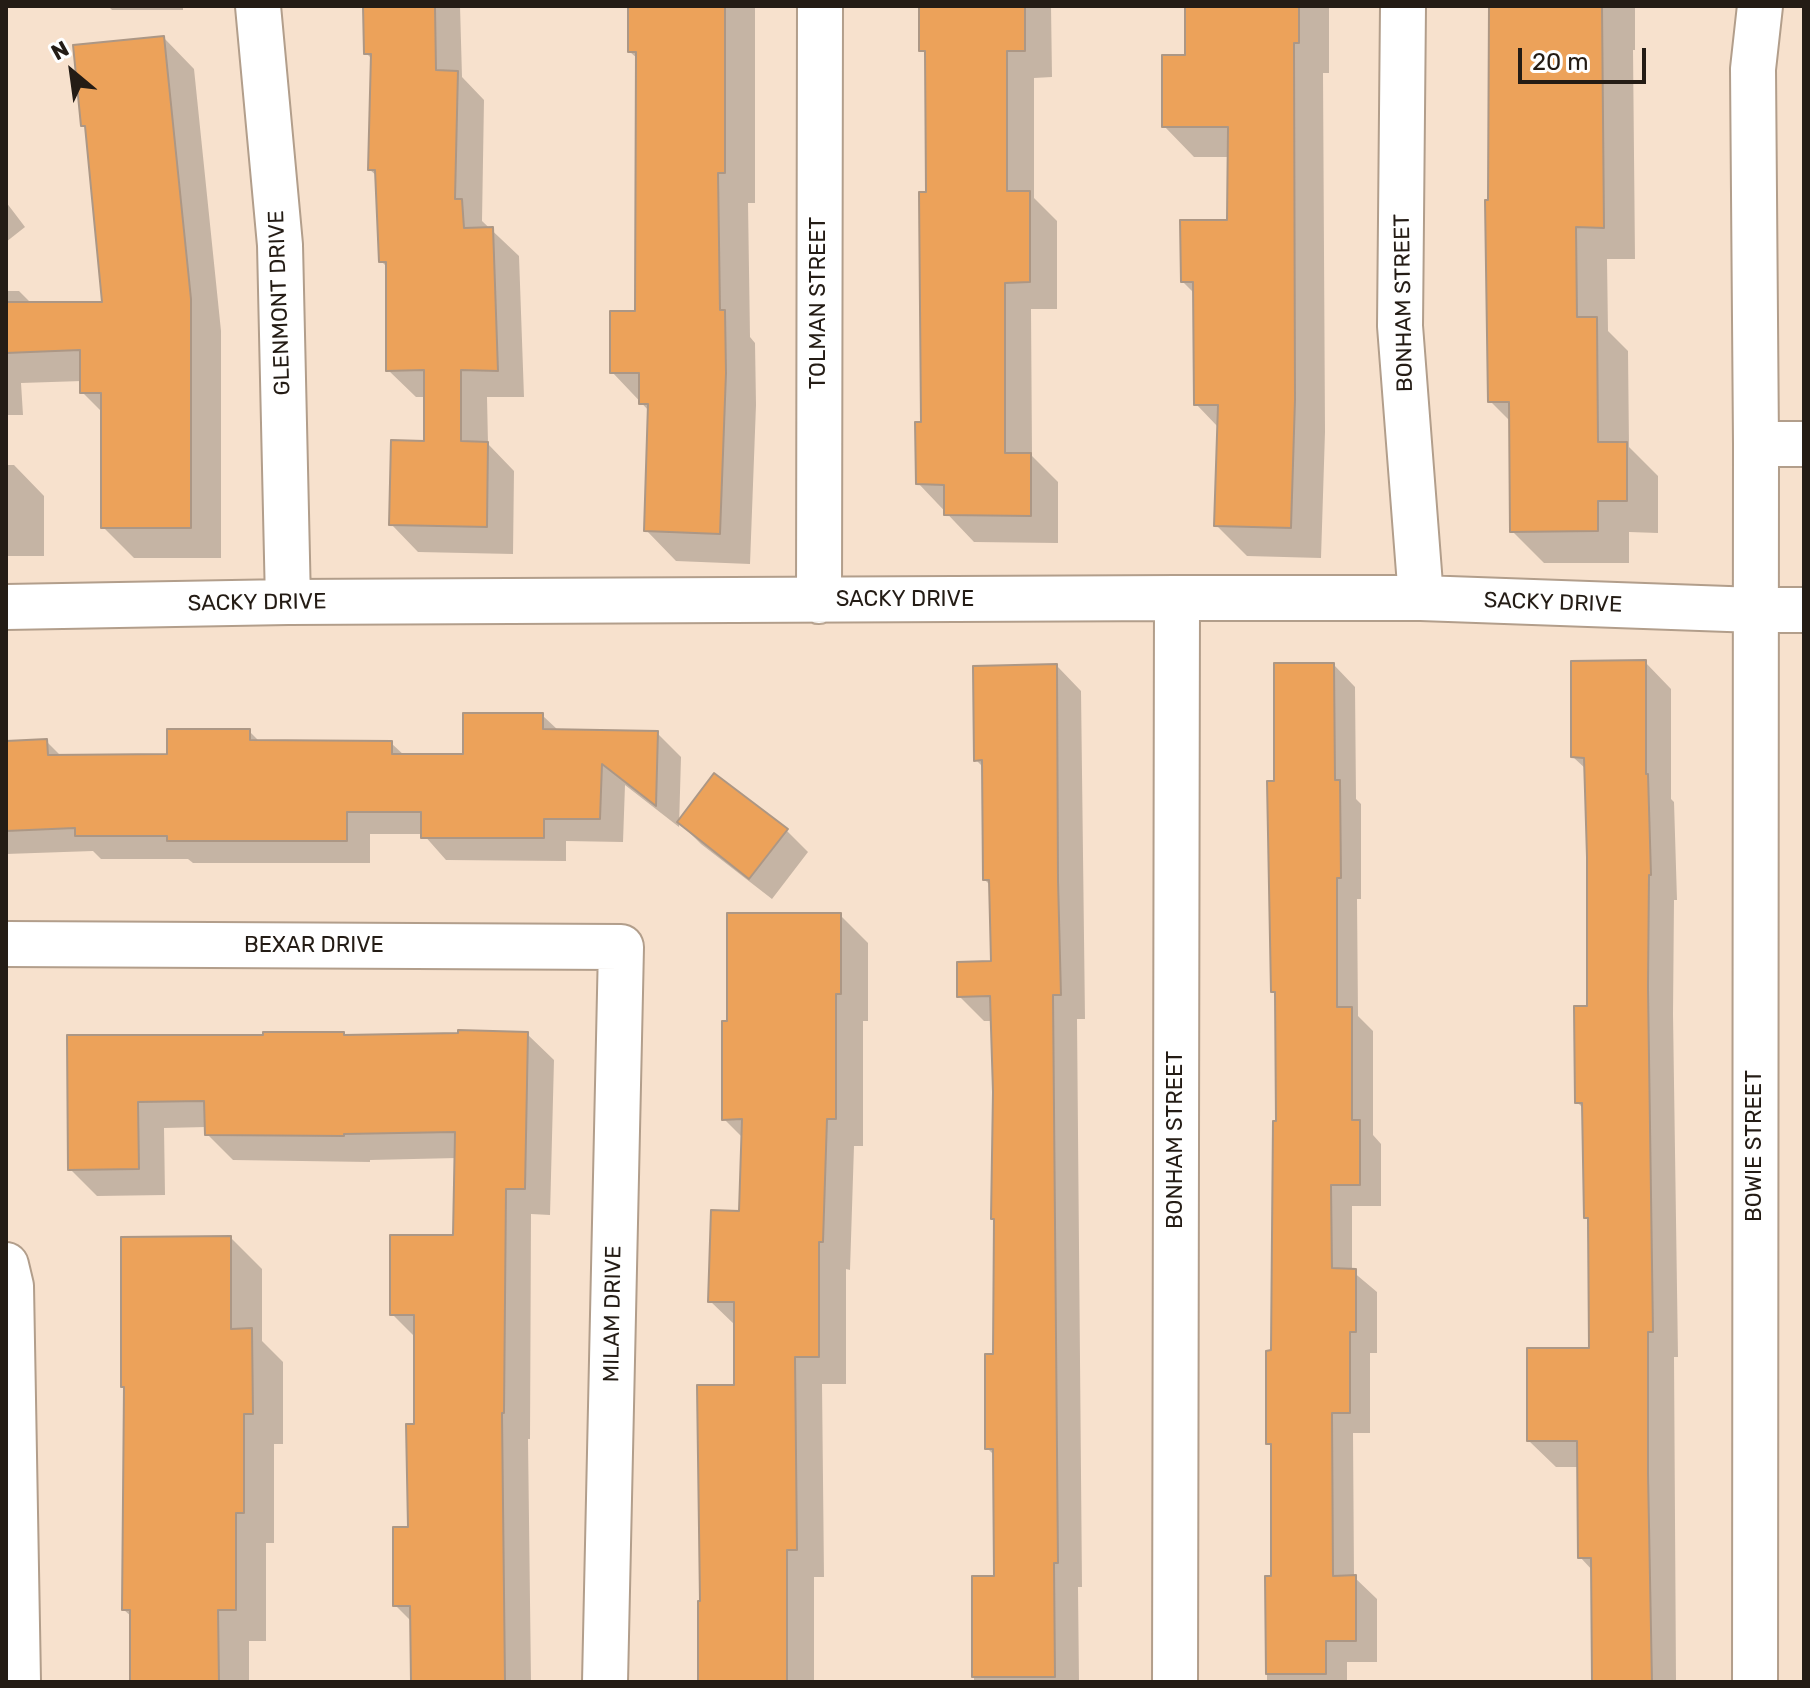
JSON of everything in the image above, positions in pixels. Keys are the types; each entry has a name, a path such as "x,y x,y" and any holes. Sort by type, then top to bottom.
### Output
{"street":[{"name":"GLENMONT DRIVE","path":"258,6 280,245 288,602"},
{"name":"TOLMAN STREET","path":"819,601 820,6"},
{"name":"BONHAM STREET","path":"1403,6 1400,326 1421,598"},
{"name":"BOWIE STREET","path":"1755,1682 1756,444 1753,69 1760,6"},
{"path":"1756,444 1804,444"},
{"name":"BONHAM STREET","path":"1175,1682 1177,598"},
{"name":"SACKY DRIVE","path":"6,607 288,602 1421,598 1804,610"},
{"name":"BEXAR DRIVE","path":"6,944 621,947"},
{"name":"MILAM DRIVE","path":"605,1682 621,947"},
{"path":"6,1265 11,1286 18,1682"}],"building":[{"path":"363,6 435,6 436,70 458,71 455,199 462,199 464,228 493,227 498,371 461,370 461,441 488,442 487,527 389,525 391,440 424,441 424,370 386,371 386,262 379,262 375,170 368,170 371,54 364,54"},
{"path":"628,6 725,6 725,173 718,173 720,310 725,310 726,373 720,534 644,531 648,404 639,404 639,373 610,373 610,311 635,311 636,52 628,52"},
{"path":"919,6 1025,6 1025,51 1007,51 1007,191 1030,191 1030,282 1005,283 1005,453 1031,453 1031,516 944,515 944,485 916,484 915,422 921,422 919,192 926,192 925,51 919,51"},
{"path":"1185,6 1299,6 1299,43 1294,43 1295,400 1291,528 1214,526 1218,405 1194,405 1193,282 1181,282 1180,220 1227,220 1228,127 1162,127 1162,55 1185,55"},
{"path":"1489,6 1602,6 1604,228 1576,227 1577,317 1597,317 1598,442 1627,442 1627,501 1598,501 1598,531 1510,532 1509,402 1488,402 1485,200 1488,200"},
{"path":"164,36 191,299 191,528 101,528 101,393 80,393 80,350 6,353 6,302 102,302 85,126 81,126 73,45"},
{"path":"1646,660 1646,774 1651,875 1648,987 1653,1332 1648,1332 1648,1473 1652,1682 1592,1682 1591,1558 1578,1558 1577,1441 1527,1441 1527,1348 1589,1348 1588,1218 1584,1218 1582,1103 1575,1103 1574,1006 1587,1006 1587,857 1584,758 1571,757 1571,661"},
{"path":"1274,663 1334,663 1335,780 1340,780 1341,878 1337,878 1337,1007 1352,1007 1352,1120 1360,1120 1360,1185 1331,1185 1332,1268 1356,1269 1356,1332 1350,1332 1350,1413 1332,1413 1333,1576 1356,1575 1356,1641 1326,1641 1326,1674 1266,1674 1265,1576 1271,1576 1271,1444 1266,1444 1266,1351 1271,1350 1273,1121 1276,1121 1275,992 1271,992 1267,781 1274,781"},
{"path":"1057,664 1061,995 1053,995 1058,1563 1054,1563 1055,1677 972,1677 972,1576 994,1576 993,1449 985,1449 985,1354 993,1354 990,996 957,997 957,962 991,961 989,880 983,880 982,760 974,761 973,666"},
{"path":"463,713 543,713 543,729 658,731 656,806 602,764 600,819 544,819 544,838 421,838 421,812 347,812 347,841 167,841 167,836 75,836 75,828 6,831 6,741 47,739 48,755 167,754 167,729 250,729 250,740 392,741 392,754 463,754"},
{"path":"714,773 788,829 749,879 677,822"},
{"path":"727,913 841,913 841,994 836,994 836,1119 827,1119 823,1242 819,1242 819,1357 795,1357 797,1550 787,1550 787,1682 698,1682 697,1385 734,1385 734,1302 708,1302 711,1210 739,1211 742,1119 722,1120 722,1021 727,1021"},
{"path":"458,1030 528,1032 525,1189 506,1189 502,1413 505,1682 411,1682 410,1606 393,1606 393,1527 408,1527 406,1424 414,1424 414,1315 390,1315 390,1235 453,1235 455,1132 344,1136 205,1135 204,1101 138,1102 139,1169 68,1170 67,1035 344,1032 344,1035 458,1033"},
{"path":"231,1236 231,1329 252,1328 253,1414 244,1414 244,1513 236,1513 236,1610 218,1610 219,1682 130,1682 130,1610 122,1610 124,1387 121,1387 121,1237"}]}
